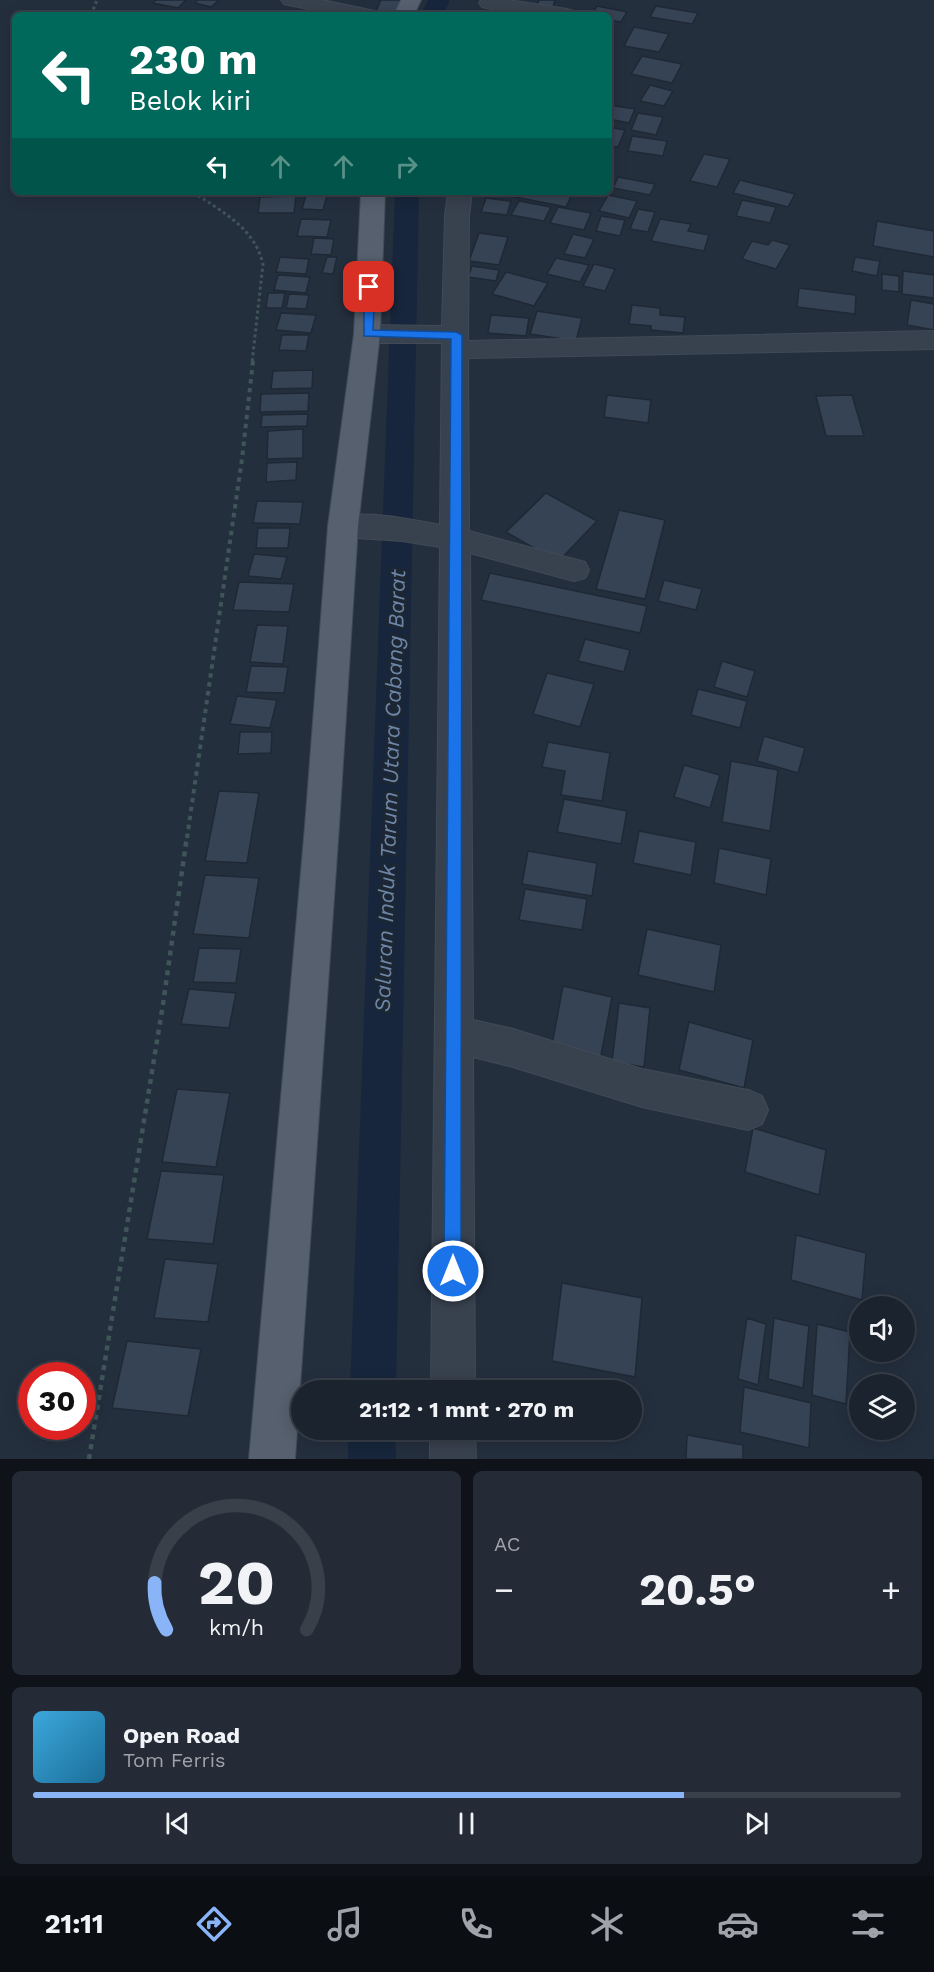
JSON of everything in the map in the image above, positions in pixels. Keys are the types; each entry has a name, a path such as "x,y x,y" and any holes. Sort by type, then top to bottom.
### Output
{"main road":[{"path":"272,1459 322,826 355,526 383,334 373,195"}],"street":[{"path":"291,0 353,12"},
{"path":"488,6 541,12"},
{"path":"453,1380 452,1033 443,536 460,195"},
{"path":"383,334 451,340 500,351 934,340"},
{"path":"355,526 443,536 574,570"},
{"path":"452,1033 513,1048 642,1088 748,1110"},
{"path":"453,1440 453,1459"}],"path":[{"path":"89,1459 165,992 242,459 263,264 262,252 249,232 197,195"}],"building":[{"path":"156,0 186,0 178,8 153,3"},
{"path":"198,0 219,0 211,7 195,3"},
{"path":"381,0 405,0 400,12 376,11"},
{"path":"539,0 555,0 553,7 537,6"},
{"path":"597,6 627,12 621,22 612,20 612,12 593,12"},
{"path":"656,6 698,13 692,24 650,17"},
{"path":"634,27 669,34 659,52 624,46"},
{"path":"642,56 682,64 672,83 631,74"},
{"path":"650,85 673,91 664,106 640,101"},
{"path":"612,105 635,109 629,123 612,120"},
{"path":"638,113 663,117 656,135 631,130"},
{"path":"612,128 625,130 618,147 612,146"},
{"path":"632,136 667,141 663,156 628,151"},
{"path":"704,154 730,159 717,187 690,181"},
{"path":"618,177 655,184 650,195 613,188"},
{"path":"740,180 795,194 788,207 733,193"},
{"path":"306,195 327,195 323,210 302,209"},
{"path":"506,195 571,197 566,207"},
{"path":"608,195 637,201 629,218 599,211"},
{"path":"296,196 294,213 258,213 260,197"},
{"path":"486,198 511,201 507,215 481,212"},
{"path":"742,200 776,207 770,223 736,216"},
{"path":"519,201 551,207 544,221 511,215"},
{"path":"558,207 591,213 584,230 550,223"},
{"path":"638,209 655,212 648,232 630,229"},
{"path":"601,216 625,220 620,236 596,231"},
{"path":"301,219 331,220 327,237 297,236"},
{"path":"660,219 691,224 688,231 709,235 704,251 651,241"},
{"path":"877,221 934,231 934,257 873,246"},
{"path":"479,233 508,237 499,265 469,261"},
{"path":"573,234 594,239 585,258 564,254"},
{"path":"314,238 334,239 331,255 311,254"},
{"path":"772,240 790,245 776,269 742,259 752,241 768,245"},
{"path":"280,257 309,259 306,274 276,272"},
{"path":"327,257 337,257 333,274 322,273"},
{"path":"855,257 880,261 877,276 852,271"},
{"path":"556,258 589,265 580,282 547,274"},
{"path":"594,264 615,269 605,291 583,286"},
{"path":"472,266 499,270 496,281 468,277"},
{"path":"903,271 934,275 934,298 902,294"},
{"path":"506,272 548,283 534,306 492,294"},
{"path":"882,274 899,276 899,292 882,290"},
{"path":"278,275 310,277 306,293 274,290"},
{"path":"799,288 856,295 855,314 797,307"},
{"path":"268,293 285,293 282,308 266,308"},
{"path":"289,294 309,295 306,309 286,308"},
{"path":"911,300 934,304 934,330 907,325"},
{"path":"632,305 660,308 660,315 685,317 683,333 651,330 651,326 629,324"},
{"path":"537,311 582,318 576,341 530,334"},
{"path":"281,313 316,315 311,333 276,330"},
{"path":"491,315 529,318 526,336 488,333"},
{"path":"282,335 309,335 306,351 279,350"},
{"path":"313,370 312,388 271,389 273,371"},
{"path":"309,393 308,411 260,412 261,394"},
{"path":"607,395 651,400 648,423 604,417"},
{"path":"852,395 864,436 826,436 816,396"},
{"path":"308,414 307,426 261,427 262,415"},
{"path":"303,429 303,458 267,459 268,431"},
{"path":"297,462 296,480 266,482 267,463"},
{"path":"546,493 597,521 558,562 506,532"},
{"path":"257,501 303,502 300,524 253,523"},
{"path":"619,510 665,520 645,599 596,589"},
{"path":"258,528 290,528 288,548 256,548"},
{"path":"254,554 287,557 281,579 248,576"},
{"path":"490,573 647,606 640,633 481,600"},
{"path":"664,580 702,589 696,610 658,601"},
{"path":"239,582 294,584 289,612 233,610"},
{"path":"257,625 288,626 283,664 250,662"},
{"path":"585,639 630,650 624,672 578,661"},
{"path":"722,661 755,671 747,697 714,687"},
{"path":"251,666 288,667 284,693 246,692"},
{"path":"547,673 594,684 580,727 533,714"},
{"path":"698,689 747,701 740,728 691,715"},
{"path":"237,696 277,700 270,728 230,724"},
{"path":"240,732 272,732 271,753 238,754"},
{"path":"764,736 805,748 798,773 757,761"},
{"path":"548,742 610,753 602,801 561,795 565,771 542,767"},
{"path":"731,761 778,770 770,831 722,822"},
{"path":"684,765 720,775 710,808 674,797"},
{"path":"219,791 259,793 247,863 205,861"},
{"path":"564,799 627,811 621,844 557,832"},
{"path":"639,831 696,842 691,875 633,863"},
{"path":"719,848 771,859 766,895 714,883"},
{"path":"528,851 597,863 592,896 522,884"},
{"path":"205,875 259,878 249,938 193,934"},
{"path":"525,889 587,899 582,930 519,920"},
{"path":"647,929 721,945 714,992 638,975"},
{"path":"199,948 241,949 236,983 193,982"},
{"path":"563,986 612,997 600,1061 551,1050"},
{"path":"189,989 236,993 229,1028 181,1024"},
{"path":"619,1003 650,1008 644,1067 612,1062"},
{"path":"689,1022 753,1040 744,1088 679,1070"},
{"path":"177,1089 230,1093 216,1167 162,1162"},
{"path":"753,1128 826,1150 819,1195 745,1172"},
{"path":"161,1171 224,1175 213,1244 147,1239"},
{"path":"796,1235 866,1253 862,1296 849,1296 791,1280"},
{"path":"165,1259 218,1264 208,1322 154,1318"},
{"path":"562,1283 642,1298 635,1377 552,1361"},
{"path":"747,1318 766,1324 758,1385 738,1379"},
{"path":"774,1318 809,1326 803,1388 768,1379"},
{"path":"817,1324 849,1332 846,1404 812,1395"},
{"path":"127,1341 201,1349 188,1416 112,1408"},
{"path":"744,1387 811,1403 809,1448 740,1432"},
{"path":"687,1435 743,1445 743,1459 686,1459"}],"waterway":[{"name":"Saluran Induk Tarum Utara Cabang Barat","path":"433,12 439,0"},
{"name":"Saluran Induk Tarum Utara Cabang Barat","path":"373,1380 407,195"},
{"name":"Saluran Induk Tarum Utara Cabang Barat","path":"372,1440 372,1459"}],"route":[{"path":"369,287 367,334 456,335 453,1271"}]}
